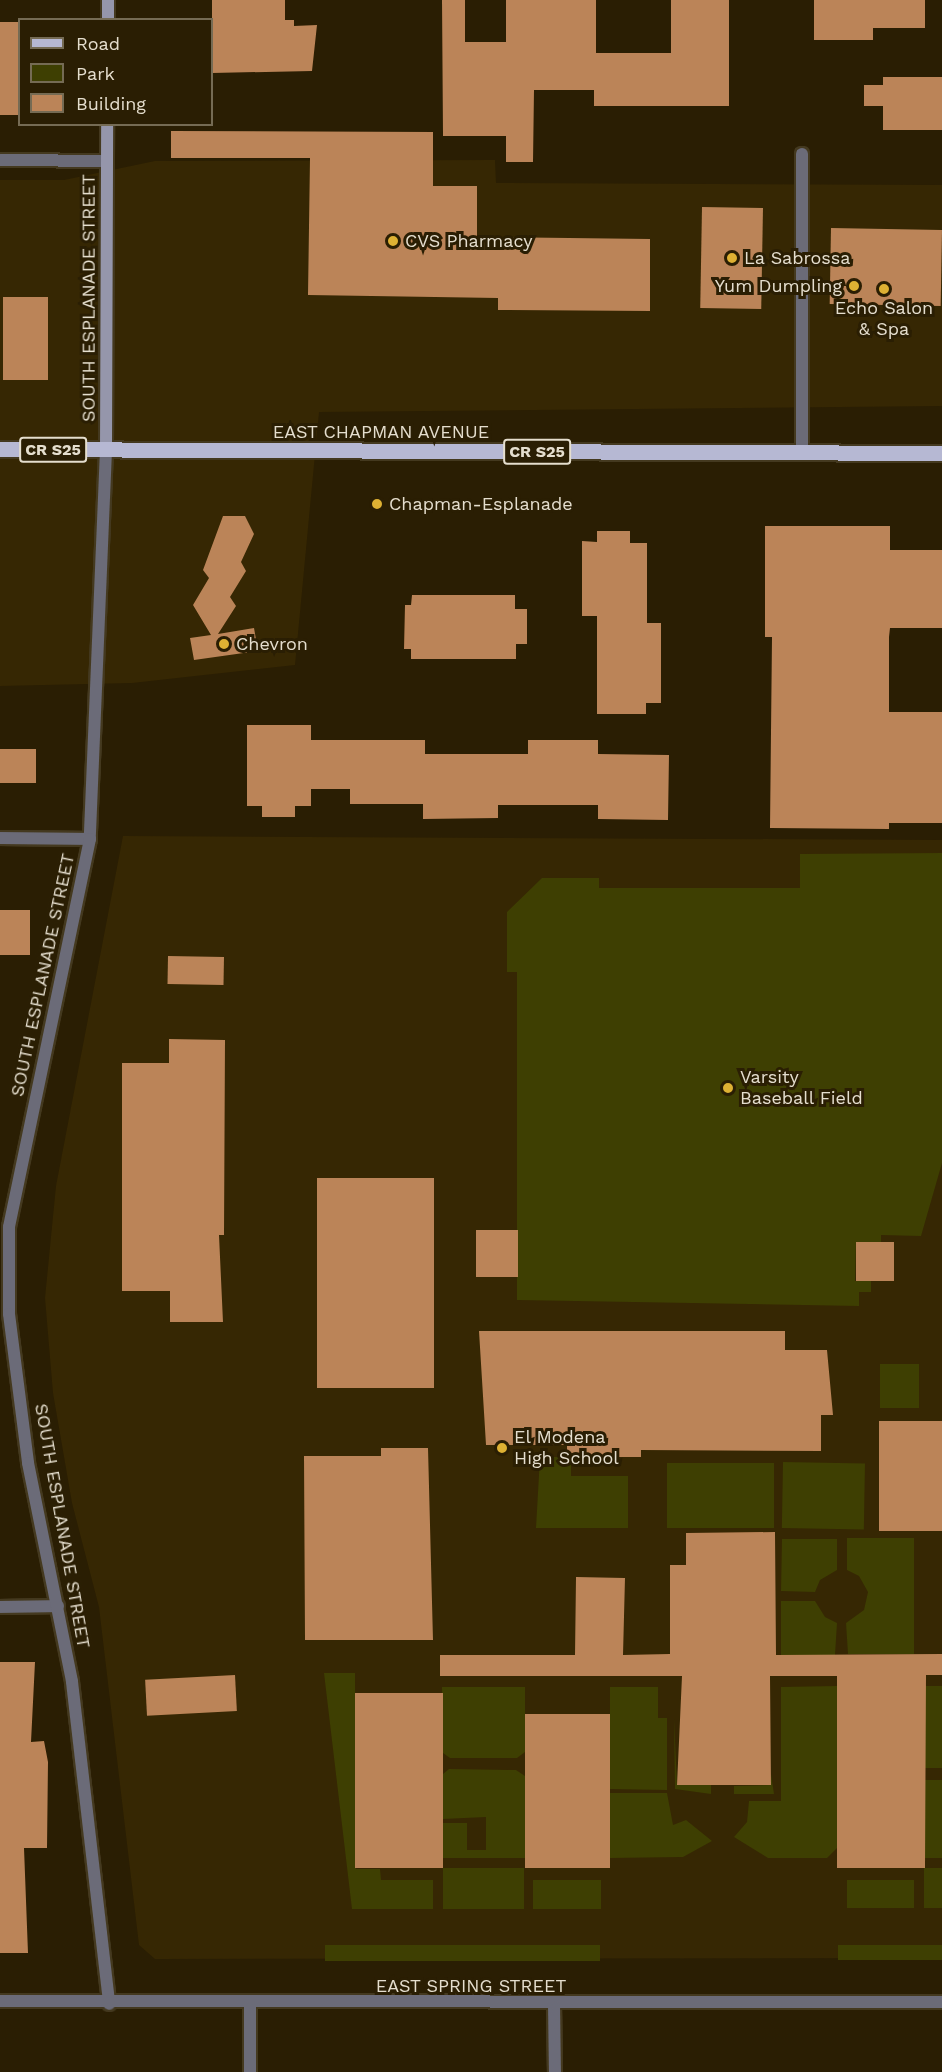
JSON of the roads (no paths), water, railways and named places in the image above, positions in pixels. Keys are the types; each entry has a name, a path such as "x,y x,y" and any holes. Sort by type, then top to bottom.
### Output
{"main road":[{"path":"108,0 108,18"},
{"name":"SOUTH ESPLANADE STREET","path":"106,450 107,126"},
{"name":"EAST CHAPMAN AVENUE","path":"0,449 942,453"}],"street":[{"path":"802,154 802,453"},
{"path":"0,160 107,161"},
{"name":"SOUTH ESPLANADE STREET","path":"106,450 90,839 5,1227 9,1314 26,1451 72,1682 109,2004"},
{"path":"0,838 90,839"},
{"path":"0,1606 58,1606"},
{"name":"EAST SPRING STREET","path":"0,2001 250,2006 942,2002"},
{"path":"554,2004 555,2072"},
{"path":"250,2006 250,2072"}],"place":[{"name":"CVS Pharmacy","path":"393,241"},
{"name":"La Sabrossa","path":"732,258"},
{"name":"Yum Dumpling","path":"854,286"},
{"name":"Echo Salon & Spa","path":"884,289"},
{"name":"Chapman-Esplanade","path":"377,504"},
{"name":"Chevron","path":"224,644"},
{"name":"Varsity Baseball Field","path":"728,1088"},
{"name":"El Modena High School","path":"502,1448"}]}
